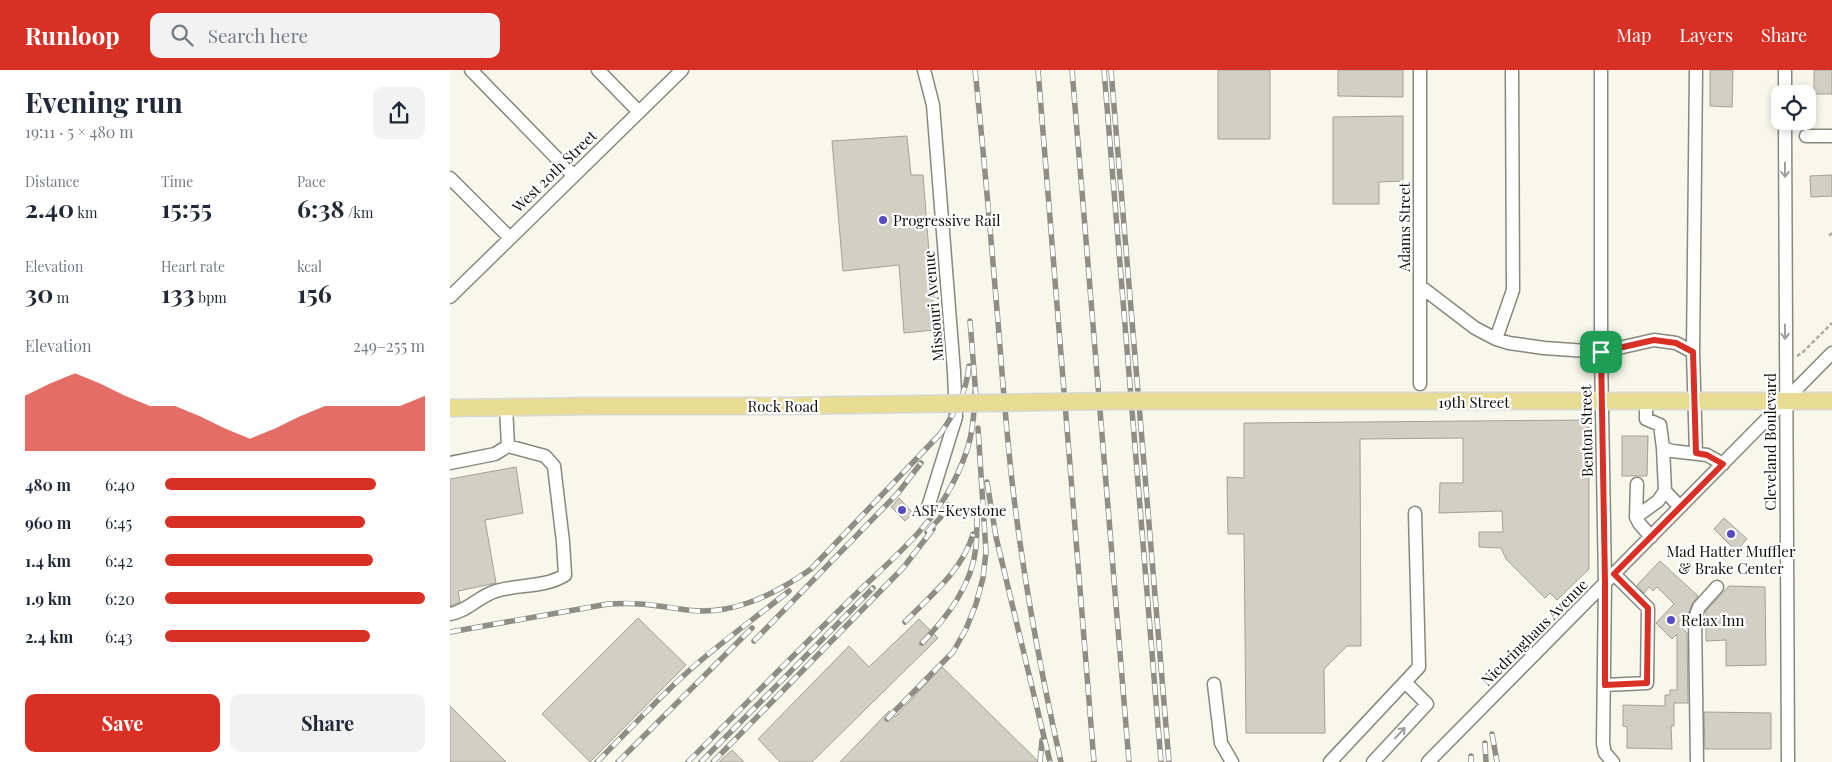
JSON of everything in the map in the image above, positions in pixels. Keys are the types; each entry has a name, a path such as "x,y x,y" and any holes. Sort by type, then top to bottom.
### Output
{"main road":[{"name":"19th Street","path":"1117,401 1832,401"},
{"name":"Rock Road","path":"450,408 1117,401"}],"street":[{"path":"471,70 573,175"},
{"path":"598,70 639,112"},
{"name":"West 20th Street","path":"450,297 682,70"},
{"name":"Missouri Avenue","path":"924,70 933,105 956,417 928,508"},
{"name":"Adams Street","path":"1420,70 1420,384"},
{"path":"1496,339 1513,290 1512,70"},
{"name":"Benton Street","path":"1601,70 1601,352 1605,583 1603,744 1605,753 1612,761"},
{"path":"1696,70 1693,352 1696,453"},
{"path":"1785,70 1785,85"},
{"name":"Cleveland Boulevard","path":"1785,130 1788,762"},
{"path":"1806,136 1832,136"},
{"path":"450,178 510,238"},
{"path":"1420,286 1475,328 1496,339 1523,346 1601,352 1654,340 1676,343 1693,352"},
{"name":"Niedringhaus Avenue","path":"1428,762 1832,353"},
{"path":"1636,517 1658,501 1665,491 1662,430 1660,425 1646,420 1646,401"},
{"path":"506,407 508,446"},
{"path":"450,463 495,454 508,446 545,456 554,466 565,575 554,581 495,591 460,612 450,614"},
{"path":"1663,448 1707,455 1723,464"},
{"path":"1637,484 1636,517 1651,537"},
{"path":"1665,491 1680,507"},
{"path":"1330,762 1419,667 1415,513"},
{"path":"1605,685 1647,683 1648,608 1614,574"},
{"path":"1697,762 1695,618 1698,608 1717,587"},
{"path":"1373,762 1427,704 1405,682"},
{"path":"1214,684 1221,743 1232,762"}],"path":[{"path":"1786,364 1803,352 1832,323"}],"building":[{"path":"1218,70 1270,70 1270,139 1218,139"},
{"path":"1338,70 1403,70 1403,97 1338,96"},
{"path":"1710,70 1733,70 1732,107 1710,106"},
{"path":"1814,70 1832,70 1832,94 1816,94 1816,85 1814,85"},
{"path":"1403,116 1403,181 1379,182 1379,204 1333,204 1333,117"},
{"name":"Progressive Rail","path":"907,136 911,175 923,175 935,330 904,333 899,265 843,271 832,141"},
{"path":"1832,175 1832,196 1811,197 1810,176"},
{"path":"1589,420 1589,569 1557,600 1550,593 1545,598 1506,559 1501,548 1479,547 1479,532 1503,532 1502,511 1439,513 1440,483 1463,483 1463,438 1360,439 1361,646 1347,646 1324,669 1325,733 1246,733 1244,534 1228,534 1227,477 1244,478 1244,423"},
{"path":"1622,436 1648,436 1647,476 1622,476"},
{"path":"516,467 523,513 485,520 496,583 458,591 460,602 450,606 450,479"},
{"name":"ASF-Keystone","path":"899,498 913,513 905,521 891,507"},
{"path":"1724,518 1747,539 1736,551 1714,529"},
{"path":"1660,561 1698,596 1689,612 1678,623 1687,633 1688,703 1674,703 1674,726 1671,726 1672,749 1627,748 1627,727 1623,726 1623,705 1665,706 1665,695 1670,695 1670,690 1677,690 1677,634 1672,639 1656,623 1674,604 1657,587 1653,591 1649,587 1644,593 1637,585"},
{"path":"1729,586 1765,587 1766,665 1726,666 1726,640 1706,641 1706,611"},
{"path":"638,618 686,665 590,762 542,714"},
{"path":"919,619 938,638 812,762 780,762 758,739 849,646 869,667"},
{"path":"942,667 1039,762 840,762 889,711 895,717"},
{"path":"450,706 506,762 450,762"},
{"path":"1704,712 1771,713 1771,749 1705,749"},
{"path":"732,750 744,762 719,762"}],"railway":[{"path":"975,70 1007,437 1015,506 1035,635 1061,762"},
{"path":"1038,70 1094,762"},
{"path":"1072,70 1129,762"},
{"path":"1104,70 1161,762"},
{"path":"1111,70 1169,762"},
{"path":"970,321 976,396"},
{"path":"939,436 959,403 968,376 969,366"},
{"path":"688,762 814,635 896,556 933,515 952,485 967,450 974,417 975,391"},
{"path":"887,719 953,652 966,629 976,604 983,578 986,552 978,428"},
{"path":"450,632 608,604 653,605 698,611 733,607 766,596 811,569 942,432"},
{"path":"754,641 898,493 921,463"},
{"path":"987,482 996,537 1050,762"},
{"path":"927,532 940,518 948,505"},
{"path":"922,643 949,611 970,574 976,547 977,512"},
{"path":"713,762 903,568 933,529"},
{"path":"905,622 954,571 962,559 973,534"},
{"path":"701,762 873,588"},
{"path":"597,762 694,666 789,591"},
{"path":"618,762 752,628"},
{"path":"1492,734 1497,762"},
{"path":"1040,762 1042,740"},
{"path":"1485,743 1486,762"},
{"path":"1471,756 1471,762"}],"place":[{"name":"Progressive Rail","path":"883,220"},
{"name":"ASF-Keystone","path":"902,510"},
{"name":"Mad Hatter Muffler & Brake Center","path":"1731,534"},
{"name":"Relax Inn","path":"1671,620"}],"route":[{"path":"1654,340 1676,343 1693,352 1696,453 1707,455 1723,464 1614,574 1648,608 1647,683 1605,685 1601,352 1654,340"}]}
